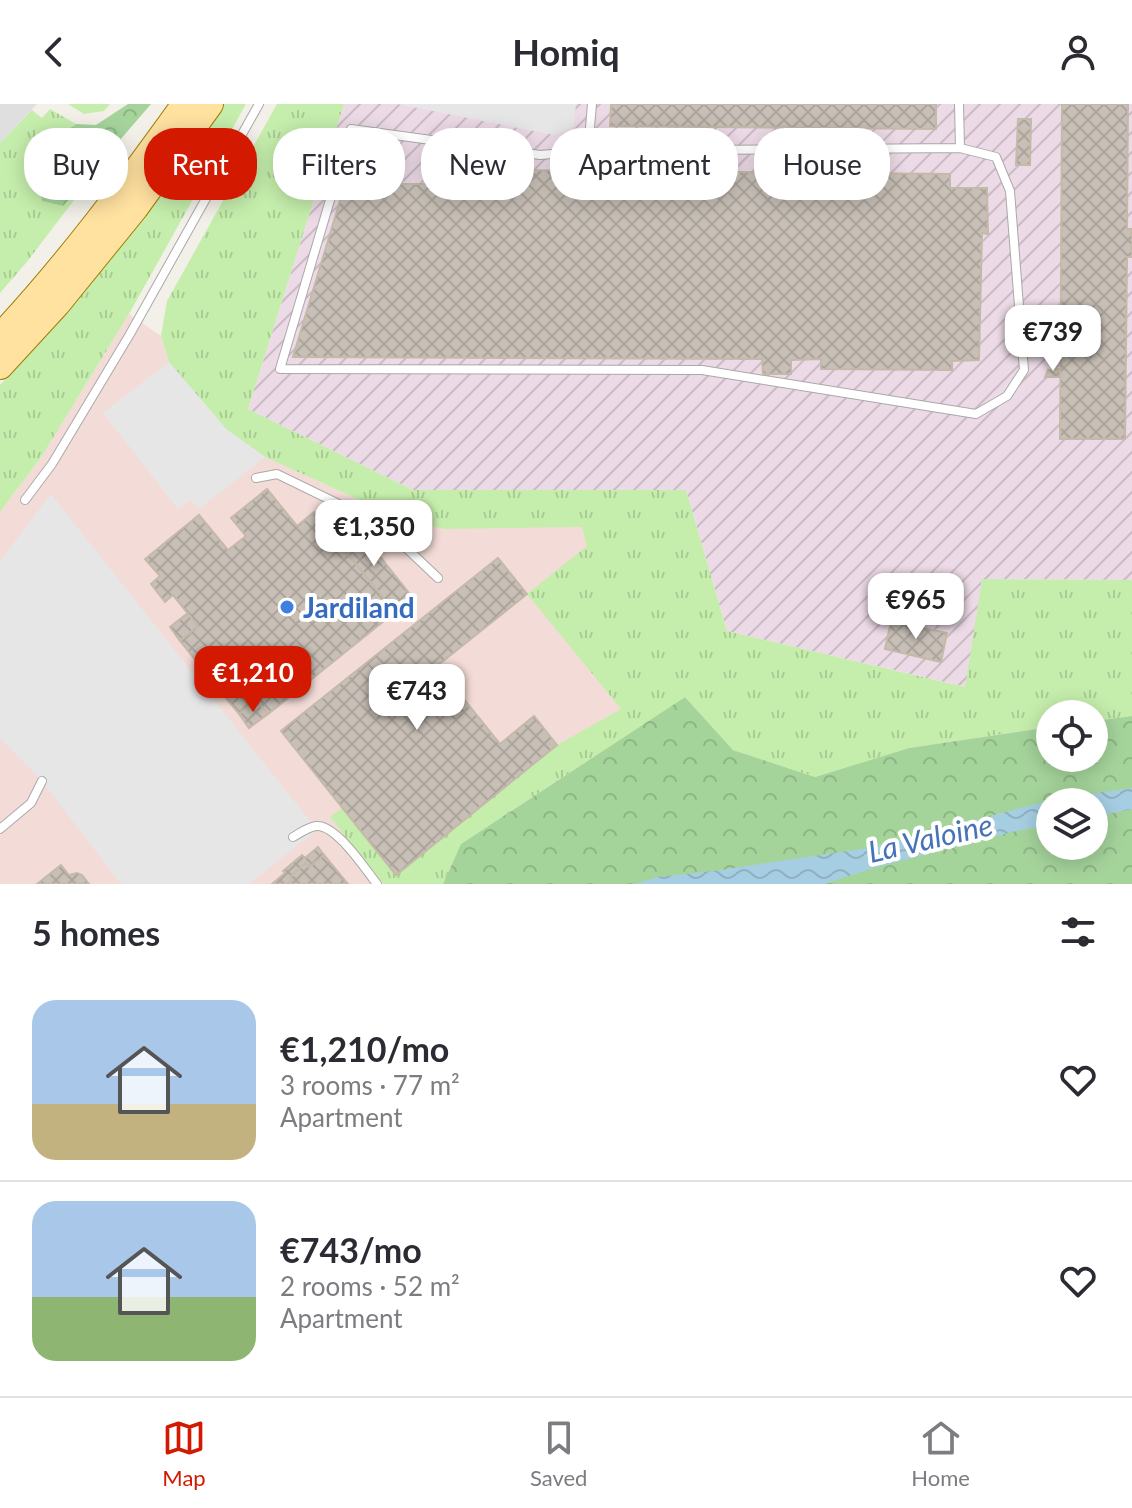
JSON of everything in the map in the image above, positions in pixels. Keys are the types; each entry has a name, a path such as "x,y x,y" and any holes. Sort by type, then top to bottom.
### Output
{"main road":[{"path":"0,337 42,291 121,193 185,104"},
{"path":"0,366 57,304 135,208 210,104"}],"lane":[{"path":"25,500 52,464 130,334 259,104"},
{"path":"590,128 592,104"},
{"path":"959,104 960,148"},
{"path":"550,154 351,129 280,369 702,370 976,414 1007,396 1024,370 1010,191 996,157 960,148 738,150"},
{"path":"256,478 277,474 382,525 438,578"},
{"path":"0,829 31,803 42,781"},
{"path":"293,837 319,825 329,829 377,884"}],"shaded area":[{"path":"0,104 37,104 0,143"},
{"path":"344,104 1132,104 1132,580 982,579 966,687 727,631 686,490 413,490 248,409 314,200 405,200 405,128 336,128"},
{"path":"397,104 576,104 574,126 570,128 550,128 550,134 534,131 534,128 519,128"},
{"path":"129,314 161,336 169,362 226,429 265,457 406,521 593,489 727,631 461,844 443,884 0,884 0,512 42,456"},
{"path":"169,362 226,429 265,457 199,509 191,500 178,509 103,413"},
{"path":"51,494 317,830 249,884 121,884 42,781 0,738 0,561"}],"green space":[{"path":"68,104 110,104 104,111 84,114"},
{"path":"128,104 151,104 128,131 128,128 71,128 76,124 96,125"},
{"path":"222,104 246,104 233,128 205,128"},
{"path":"277,104 344,104 336,128 273,128 273,200 314,200 248,409 413,490 686,490 727,631 965,687 982,579 1132,580 1132,716 1108,719 1108,700 1036,700 1036,729 909,748 815,777 733,750 685,697 461,844 443,884 383,884 330,817 342,808 396,875 557,745 621,709 527,594 587,546 582,527 445,529 406,521 265,457 226,429 169,362 161,336 167,301 223,200 257,200 257,140"},
{"path":"50,109 76,124 71,128 24,128 24,200 42,200 63,206 68,200 74,200 0,293 0,143 32,110 42,118"},
{"path":"42,200 68,200 63,206"},
{"path":"153,200 193,200 129,314 42,456 0,512 0,385 39,344 119,247"},
{"path":"685,697 733,750 815,777 909,748 1036,729 1036,772 1108,772 1108,719 1132,716 1132,884 443,884 461,844"}],"water":[{"path":"1132,788 1132,809 1108,814 1108,791"},
{"name":"La Valoine","path":"1036,804 1036,827 873,868 824,884 635,884 658,877 868,848"}],"building":[{"path":"611,104 936,104 936,129 610,126"},
{"path":"1062,104 1128,104 1127,229 1132,229 1132,257 1127,257 1125,439 1060,439"},
{"path":"1018,119 1031,119 1030,165 1016,165"},
{"path":"534,170 550,170 550,200 738,200 738,172 754,172 754,200 890,200 890,173 950,174 950,188 987,188 988,234 982,233 979,360 952,361 952,370 821,369 821,359 791,360 791,374 763,374 762,359 293,357 340,200 405,200 405,184 421,184 421,200 534,200"},
{"path":"1060,369 1060,377 1045,377 1048,370"},
{"name":"Jardiland","path":"267,489 297,526 314,512 395,612 268,714 256,700 239,714 180,641 198,626 173,595 165,602 151,584 160,576 145,559 199,515 228,550 246,536 231,518"},
{"path":"355,525 413,598 395,612 336,540"},
{"path":"498,558 527,594 437,666 500,744 534,716 557,745 396,875 281,731"},
{"path":"188,613 198,626 180,641 170,627"},
{"path":"891,621 947,633 941,662 885,649"},
{"path":"256,700 268,714 249,728 239,714"},
{"path":"318,847 324,855 309,867 306,863 290,877 293,880 288,884 272,884 302,855 305,858"},
{"path":"324,855 348,884 288,884 293,880 290,877 306,863 309,867"},
{"path":"61,865 69,875 82,875 89,884 37,884"}],"place":[{"name":"Jardiland","path":"287,607"}]}
